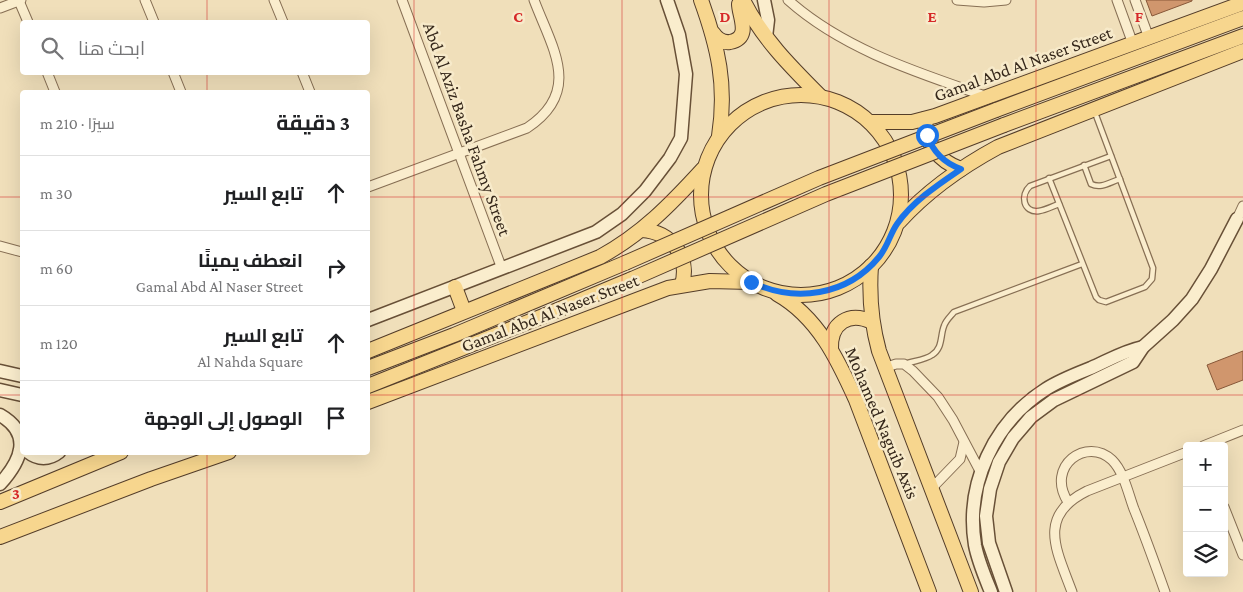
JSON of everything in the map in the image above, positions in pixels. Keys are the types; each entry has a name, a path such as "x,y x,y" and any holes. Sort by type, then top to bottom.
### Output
{"main road":[{"path":"701,0 718,54 723,103 719,137"},
{"path":"712,33 725,42 739,37 744,29 739,10 741,0"},
{"path":"741,0 766,37 790,66 820,96"},
{"path":"370,367 488,321 819,178 996,110 1233,6"},
{"name":"Gamal Abd Al Naser Street","path":"870,122 898,123 925,119 1233,6"},
{"path":"370,385 632,279 826,194 946,146 1243,36"},
{"path":"896,224 926,194 961,169 998,147 1243,51"},
{"path":"782,96 820,96 855,110 870,122 880,134 889,147 898,169 901,193 900,209 886,247 871,266 846,284 832,290 801,295 770,290 751,282 738,273 726,262 708,234 700,202 704,169 710,152 719,137 739,116 764,102 782,96"},
{"path":"925,119 927,135 934,150 946,162 961,169"},
{"name":"Gamal Abd Al Naser Street","path":"370,350 585,264 615,249 642,230 704,169"},
{"path":"642,230 650,230 663,235 678,250 684,271 682,285"},
{"name":"Mohamed Naguib Axis","path":"871,266 870,304 872,322 884,368 971,592"},
{"name":"Gamal Abd Al Naser Street","path":"370,401 659,292 682,285 710,281 751,282"},
{"path":"455,287 464,311"},
{"name":"Mohamed Naguib Axis","path":"770,290 803,313 819,331 831,349 856,400 929,592"},
{"path":"831,349 833,331 846,319 864,318 872,322"},
{"path":"0,502 114,455"},
{"path":"151,479 200,455"},
{"path":"0,536 219,455"}],"street":[{"path":"0,8 20,0 27,20"},
{"path":"145,0 153,20"},
{"path":"274,0 282,20"},
{"name":"Abd Al Aziz Basha Fahmy Street","path":"402,0 502,270"},
{"path":"370,186 527,128 538,120 553,101 559,84 559,66 534,0"},
{"path":"370,319 502,270 596,232 622,214 645,191 670,158 681,138 686,74 679,35 667,0"},
{"path":"764,0 768,20 766,37"},
{"path":"788,0 820,25 855,46 919,73 989,97"},
{"path":"957,0 984,2 1006,0"},
{"path":"1117,0 1133,44"},
{"path":"1135,0 1149,38"},
{"path":"48,75 54,90"},
{"path":"174,75 180,90"},
{"path":"303,75 309,90"},
{"path":"1006,592 989,543 986,516 990,488 999,462 1013,438 1031,417 1054,400 1133,362 1143,347 1173,320 1192,298 1241,221 1243,206"},
{"path":"0,246 20,251"},
{"path":"991,592 975,546 973,524 976,486 986,457 1002,430 1022,407 1046,388 1127,351 1143,347"},
{"path":"884,368 896,364 904,364 938,397 953,420 981,473"},
{"path":"0,371 20,376"},
{"path":"0,390 20,395"},
{"path":"0,415 14,427 20,440"},
{"path":"1213,442 1243,430"},
{"path":"931,489 960,459 964,442"},
{"path":"1068,502 1062,494 1060,484 1065,464 1082,452 1102,454 1111,459 1122,477 1165,592"},
{"path":"1072,592 1056,548 1054,533 1056,519 1068,502 1087,491 1183,454"},
{"path":"0,484 20,455"},
{"path":"32,455 45,458 52,455"},
{"path":"1228,518 1243,555"}],"lane":[{"path":"1049,178 1094,294 1099,300 1106,302 1145,287 1152,279 1153,268 1094,109"},
{"path":"1059,204 1040,211 1034,211 1024,203 1023,196 1025,190 1030,186 1111,156"},
{"path":"1084,166 1091,184 1094,186 1120,179"},
{"path":"904,364 932,356 938,350 941,344 943,327 947,319 954,312 1082,264"}],"building":[{"path":"1146,0 1192,0 1192,1 1152,16"},
{"path":"1243,351 1243,380 1217,390 1207,365"}],"route":[{"path":"751,282 786,294 816,294 846,284 871,266 886,247 896,224 926,194 961,169 939,157 927,135"}]}
